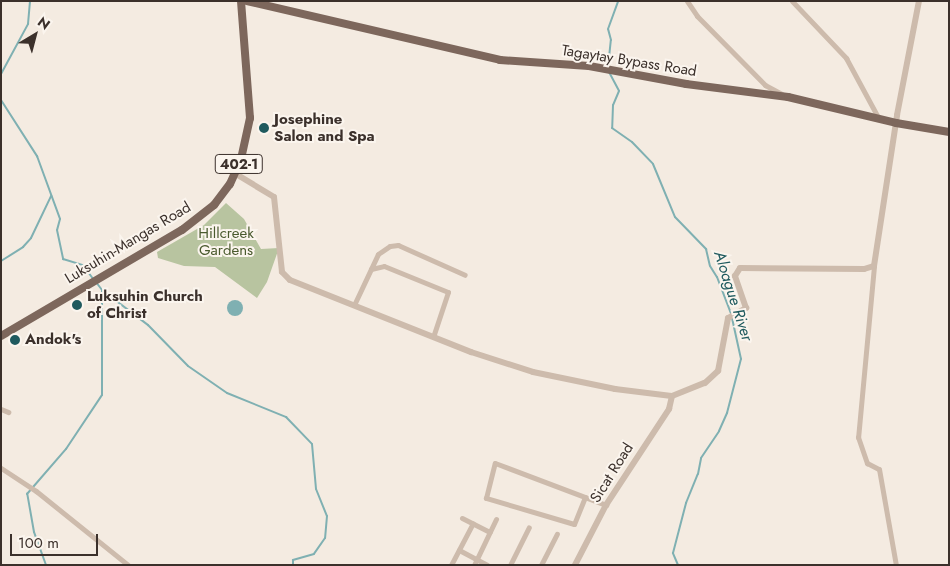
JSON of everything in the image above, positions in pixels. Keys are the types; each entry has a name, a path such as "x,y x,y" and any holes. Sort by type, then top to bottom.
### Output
{"main road":[{"name":"Luksuhin-Mangas Road","path":"1,336 115,266 199,218 214,205 236,174 248,136 250,112 241,1"},
{"name":"Tagaytay Bypass Road","path":"247,1 500,60 588,66 695,86 788,97 896,123 949,132"}],"street":[{"path":"687,1 697,16 764,84 788,97"},
{"path":"792,1 846,58 879,119"},
{"path":"896,565 879,469 867,462 858,437 874,266 896,123 919,1"},
{"path":"236,174 268,192 276,201 285,277 432,337 551,376 672,396 705,383 718,371 728,318 744,311 746,303 735,276 740,268 864,269 874,266"},
{"path":"354,305 383,249 398,245 465,275"},
{"path":"371,269 384,266 448,292 432,337"},
{"name":"Sicat Road","path":"575,565 606,505 669,409 672,396"},
{"path":"1,409 8,412"},
{"path":"585,497 574,524 486,498 495,463 585,497 606,505"},
{"path":"1,468 29,485 128,565"},
{"path":"462,518 490,532"},
{"path":"475,562 496,518"},
{"path":"451,565 474,524"},
{"path":"510,565 529,527"},
{"path":"541,565 557,534"},
{"path":"459,550 475,562 487,565"}],"green space":[{"name":"Hillcreek Gardens","path":"226,203 244,219 261,249 279,248 267,282 257,298 215,267 184,266 158,258 157,252 204,225"}],"water":[{"path":"235,300 243,308 235,316 227,308"}],"waterway":[{"path":"1,74 28,24 30,1"},
{"name":"Aloague River","path":"608,67 611,40 608,29 618,1"},
{"name":"Aloague River","path":"609,72 619,91 613,105 612,128 632,142 653,164 675,217 706,249 710,266 717,277 731,314"},
{"path":"1,100 37,156 60,219 57,230 63,259 83,265 93,279"},
{"path":"1,261 23,247 31,238 51,196"},
{"path":"46,565 34,532 27,494 66,449 102,395 102,290 96,282"},
{"path":"102,290 148,325 188,366 227,393 286,417 312,444 316,489 327,516 325,538 314,554 293,560 293,565"},
{"name":"Aloague River","path":"678,565 673,553 686,503 698,474 701,458 719,431 727,413 741,359 732,318"}],"place":[{"name":"Josephine Salon and Spa","path":"264,128"},
{"name":"Luksuhin Church of Christ","path":"77,305"},
{"name":"Andok's","path":"15,340"}]}
